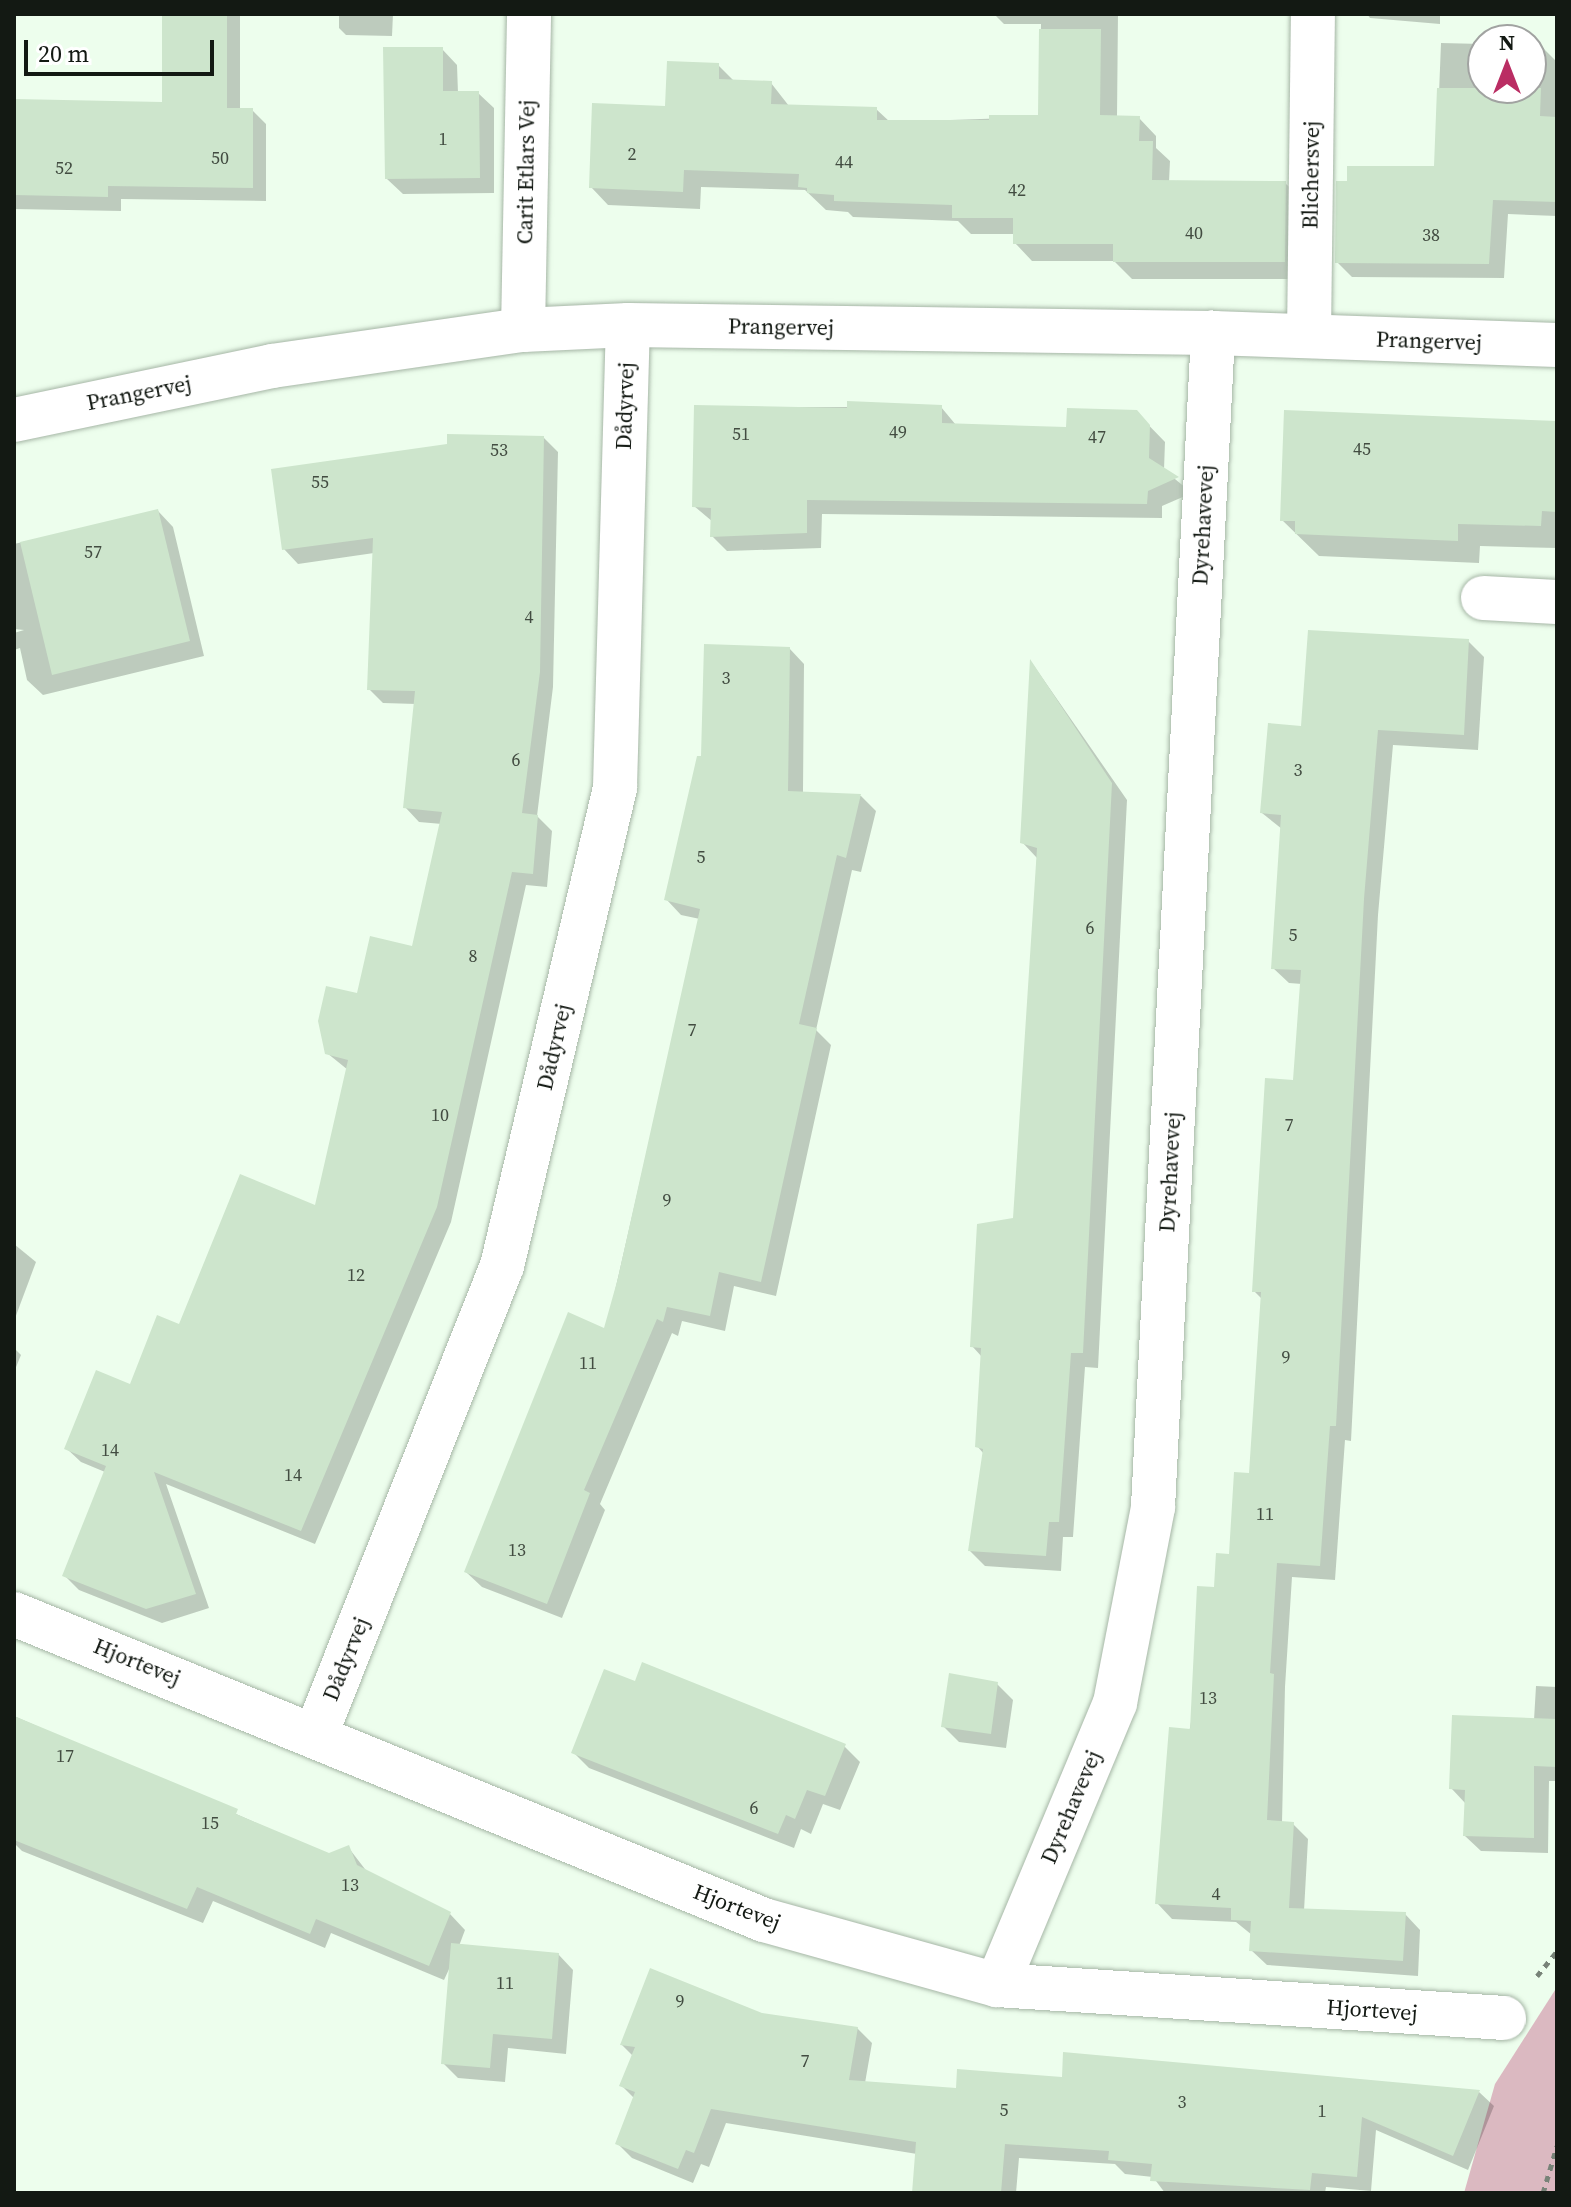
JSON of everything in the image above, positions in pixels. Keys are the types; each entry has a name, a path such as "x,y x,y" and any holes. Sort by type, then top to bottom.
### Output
{"street":[{"name":"Carit Etlars Vej","path":"523,330 529,14"},
{"name":"Blichersvej","path":"1309,336 1313,14"},
{"name":"Prangervej","path":"14,420 272,366 523,330 628,325 1213,333 1557,345"},
{"name":"Dådyrvej","path":"316,1734 502,1266 615,787 628,325"},
{"name":"Dyrehavevej","path":"997,1985 1115,1703 1153,1507 1213,333"},
{"path":"1483,598 1557,602"},
{"name":"Hjortevej","path":"14,1614 316,1734 764,1920 997,1985 1504,2018"}],"path":[{"path":"1543,2193 1557,2146"}],"shaded area":[{"path":"1557,1987 1557,2193 1464,2193 1495,2084"}],"building":[{"path":"162,14 227,14 227,108 253,108 253,188 108,186 108,197 14,195 14,99 162,102"},
{"path":"1039,29 1101,29 1100,115 1140,116 1139,141 1153,141 1152,180 1286,181 1285,262 1113,262 1113,244 1013,244 1013,218 952,218 952,205 834,201 834,195 807,193 807,188 798,187 799,174 684,170 683,192 589,188 592,103 665,106 667,61 719,63 719,79 772,81 771,104 877,107 877,120 989,120 989,115 1038,115"},
{"path":"383,47 443,47 443,91 479,91 480,178 385,179"},
{"path":"1437,88 1467,88 1467,104 1540,104 1540,116 1557,117 1557,202 1493,200 1489,264 1335,263 1336,181 1347,181 1347,166 1434,166"},
{"path":"847,401 942,405 942,423 1066,427 1067,408 1137,410 1150,425 1149,458 1179,477 1148,491 1147,504 807,500 807,533 710,537 711,508 692,507 694,405 847,408"},
{"path":"1284,410 1557,421 1557,512 1542,511 1541,526 1458,524 1458,541 1295,534 1295,521 1280,521"},
{"path":"447,434 544,436 540,672 522,813 538,815 533,874 512,872 437,1207 301,1531 154,1472 196,1594 146,1609 62,1576 106,1466 64,1449 96,1370 130,1384 157,1315 179,1324 240,1174 315,1205 348,1060 325,1054 318,1021 326,986 357,993 370,936 412,946 442,812 403,808 415,691 367,690 373,538 282,550 271,469 447,444"},
{"path":"158,509 190,641 52,675 20,542"},
{"path":"1308,630 1469,639 1464,735 1378,730 1364,899 1336,1426 1330,1426 1320,1566 1277,1563 1270,1673 1274,1674 1267,1820 1294,1822 1289,1908 1406,1912 1403,1961 1249,1951 1251,1921 1231,1920 1231,1908 1155,1904 1169,1727 1190,1729 1197,1586 1214,1587 1216,1553 1229,1554 1234,1472 1249,1473 1261,1292 1252,1292 1265,1078 1293,1080 1301,970 1271,969 1281,815 1260,813 1268,723 1301,726"},
{"path":"704,644 790,647 788,791 861,794 846,858 837,855 799,1024 817,1028 761,1282 719,1272 710,1316 667,1307 663,1322 657,1319 584,1490 590,1493 547,1604 464,1572 568,1312 604,1328 618,1278 700,909 664,900 697,756 701,756"},
{"path":"1030,659 1112,783 1083,1353 1071,1353 1059,1522 1049,1522 1046,1556 968,1551 983,1449 975,1447 981,1348 970,1347 977,1224 1013,1218 1037,848 1020,843"},
{"path":"642,1662 846,1744 825,1796 807,1790 795,1819 786,1815 778,1834 571,1753 604,1669 635,1681"},
{"path":"949,1673 998,1682 991,1734 941,1727"},
{"path":"1452,1715 1557,1719 1557,1767 1534,1766 1534,1838 1463,1836 1465,1790 1449,1789"},
{"path":"14,1716 238,1809 236,1814 329,1853 349,1845 357,1865 451,1912 429,1966 316,1919 310,1934 197,1887 187,1909 14,1840"},
{"path":"451,1943 559,1953 552,2039 493,2034 490,2068 441,2064"},
{"path":"650,1968 762,2013 858,2027 849,2080 956,2088 957,2069 1062,2077 1063,2052 1480,2090 1453,2156 1362,2117 1357,2177 1312,2173 1310,2190 1150,2181 1152,2164 1108,2160 1109,2151 1005,2144 1001,2193 912,2193 916,2142 711,2109 694,2153 686,2150 678,2169 615,2144 635,2092 619,2086 635,2047 620,2045"}]}
